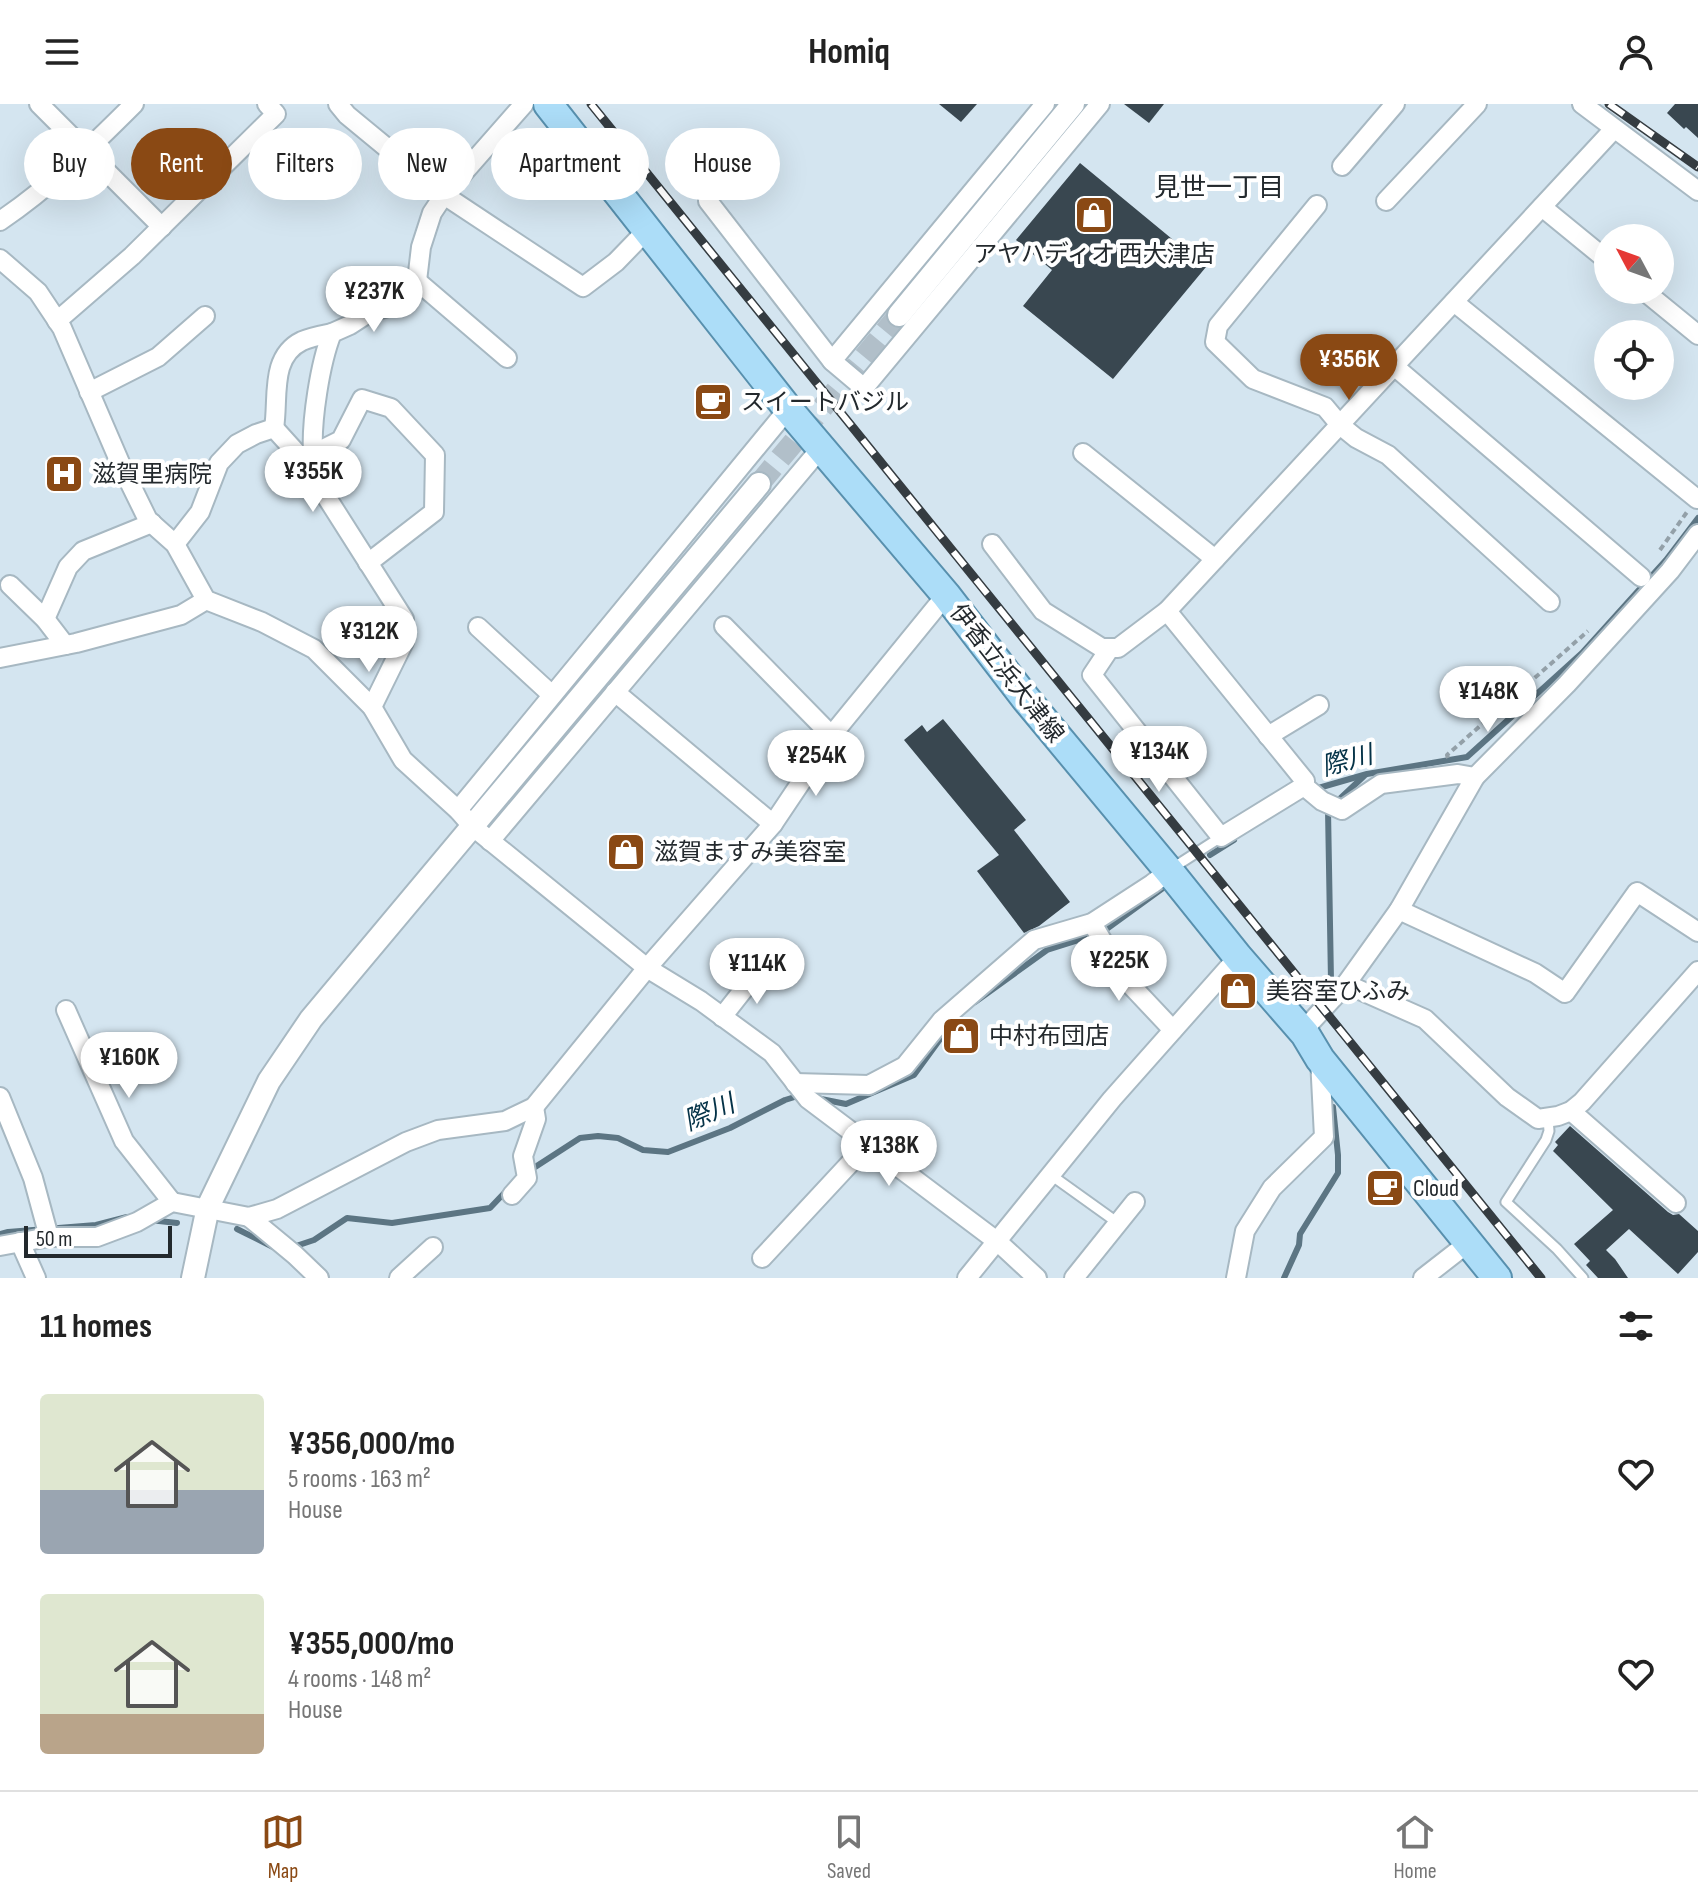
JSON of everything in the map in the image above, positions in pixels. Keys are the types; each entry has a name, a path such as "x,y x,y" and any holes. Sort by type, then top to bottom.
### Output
{"main road":[{"name":"伊香立浜大津線","path":"548,104 788,409 946,595 1026,699 1305,1034 1320,1059 1497,1278"}],"street":[{"path":"39,104 62,128"},
{"path":"110,128 134,104"},
{"path":"57,321 132,256 276,114 267,104"},
{"path":"338,104 378,141"},
{"path":"475,160 524,104"},
{"path":"832,361 1045,104"},
{"path":"899,315 1073,104"},
{"path":"708,201 832,361 864,388 1100,104"},
{"path":"1342,166 1395,104"},
{"path":"1386,201 1477,104"},
{"path":"1582,104 1698,191"},
{"path":"992,544 1043,611 1102,648 1118,648 1167,611 1614,129"},
{"path":"115,181 162,227"},
{"path":"0,221 28,200"},
{"path":"274,428 278,372 285,356 298,343 332,333 370,312 403,303 417,281 421,247 432,213 441,200"},
{"path":"452,200 583,287 616,262 647,230"},
{"path":"1317,205 1218,326 1215,342 1253,379 1325,407 1356,438 1388,455 1550,602"},
{"path":"1542,207 1594,250"},
{"path":"0,259 38,292 57,321 148,520 175,544 206,600 262,622 314,649 372,707 403,760 490,841 647,968 772,1053 800,1089 867,1145 998,1242 1037,1278"},
{"path":"417,281 507,358"},
{"path":"1454,302 1697,499"},
{"path":"1660,304 1698,335"},
{"path":"89,392 158,357 205,316"},
{"path":"308,457 332,333"},
{"path":"1394,366 1641,577"},
{"path":"308,457 341,440 362,399 391,408 435,455 434,512 368,563"},
{"path":"193,1278 207,1210 269,1081 311,1019 465,818 552,695 788,409"},
{"path":"274,428 308,457 368,563 404,619 404,642 372,707"},
{"path":"175,544 200,512 219,463 237,444 274,428"},
{"path":"490,841 821,448"},
{"path":"1083,453 1215,559"},
{"path":"465,818 759,484"},
{"path":"45,619 68,567 83,551 152,523"},
{"path":"1305,1034 1310,1023 1346,984 1399,910 1475,777 1567,684 1670,571 1698,534"},
{"path":"10,585 45,619 65,645"},
{"path":"0,1246 49,1236 97,1237 137,1222 165,1206 249,1217 277,1209 406,1142 438,1130 505,1121 534,1107 647,968 773,824 832,736 946,595"},
{"path":"0,658 181,615 206,600"},
{"path":"1167,611 1305,781 1304,786"},
{"path":"724,626 832,736"},
{"path":"478,627 552,695"},
{"path":"1110,648 1092,675 1221,837 1304,786"},
{"path":"615,692 773,824"},
{"path":"1268,736 1319,705"},
{"path":"1304,786 1322,801 1342,810 1381,784 1458,774 1475,777"},
{"path":"800,1089 869,1085 905,1066 942,1020 1034,940 1093,924 1169,871"},
{"path":"1399,910 1535,973 1565,993 1637,892 1698,932"},
{"path":"1093,924 1124,978 1173,1030"},
{"path":"967,1278 1112,1099 1238,957"},
{"path":"722,1017 759,970"},
{"path":"1346,984 1425,1019 1507,1097 1538,1119 1548,1119 1571,1111 1594,1090 1698,971"},
{"path":"66,1010 124,1141 165,1206"},
{"path":"1236,1278 1245,1231 1272,1188 1324,1137 1320,1059"},
{"path":"0,1097 33,1178 49,1236"},
{"path":"512,1195 527,1178 524,1159 536,1119 534,1107"},
{"path":"1571,1111 1676,1203"},
{"path":"762,1258 867,1145"},
{"path":"1074,1278 1135,1202"},
{"path":"249,1217 319,1278"},
{"path":"20,1242 36,1278"},
{"path":"1423,1278 1468,1243"},
{"path":"399,1278 433,1247"}],"lane":[{"path":"1169,871 1221,837"},
{"path":"1548,1119 1546,1140 1506,1202 1583,1278"},
{"path":"1051,1175 1118,1223"}],"path":[{"path":"1641,577 1697,499"},
{"path":"1447,755 1589,630"}],"building":[{"path":"939,104 977,104 961,122"},
{"path":"1124,104 1164,104 1149,123"},
{"path":"1675,104 1698,104 1698,138 1667,113"},
{"path":"1080,163 1206,267 1113,379 1023,306 1052,270 1016,240"},
{"path":"943,719 1026,820 1014,830 1070,902 1039,926 1024,933 977,871 999,855 904,740 922,725 927,732"},
{"path":"1570,1126 1668,1212 1679,1214 1698,1231 1698,1252 1678,1274 1629,1229 1606,1250 1628,1278 1598,1278 1586,1265 1590,1261 1574,1244 1613,1210 1553,1151 1558,1145 1555,1142"}],"waterway":[{"name":"際川","path":"1315,789 1367,774 1467,757 1582,653 1666,560 1698,518"},
{"path":"1331,981 1328,810 1364,776"},
{"name":"際川","path":"1210,855 1234,840"},
{"name":"際川","path":"975,1002 1047,950 1101,933 1163,888"},
{"name":"際川","path":"816,1098 846,1104 914,1075 954,1020"},
{"name":"際川","path":"529,1171 580,1138 618,1138 643,1150 668,1152 801,1095"},
{"path":"1284,1278 1299,1245 1300,1234 1338,1173 1333,1107"},
{"name":"際川","path":"290,1248 314,1240 347,1218 392,1223 490,1208 509,1188"},
{"name":"際川","path":"0,1234 96,1225 127,1217"},
{"name":"際川","path":"150,1220 177,1223"},
{"name":"際川","path":"237,1229 273,1247"}],"tunnel":[{"path":"759,484 899,315"}],"railway":[{"path":"591,104 1541,1278"},
{"path":"1609,104 1698,167"}],"place":[{"name":"アヤハディオ 西大津店","path":"1094,215"},
{"name":"スイートバジル","path":"713,402"},
{"name":"滋賀里病院","path":"64,474"},
{"name":"滋賀ますみ美容室","path":"626,852"},
{"name":"美容室ひふみ","path":"1238,991"},
{"name":"中村布団店","path":"961,1036"},
{"name":"Cloud","path":"1385,1188"}],"district":[{"name":"見世一丁目","path":"1219,187"}]}
